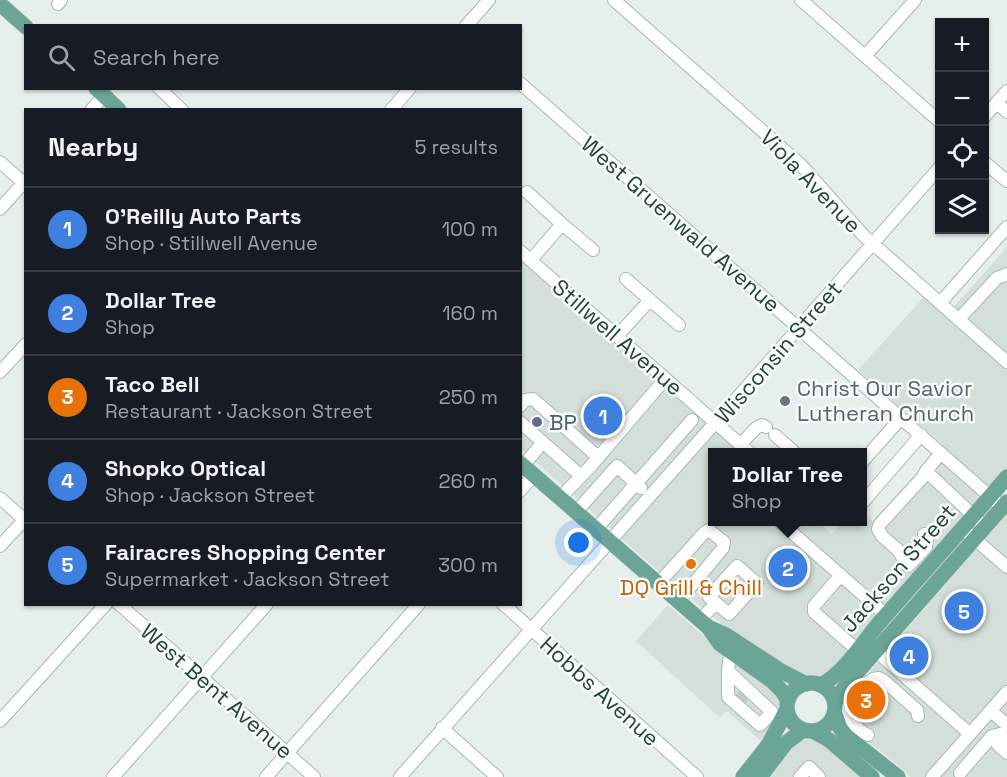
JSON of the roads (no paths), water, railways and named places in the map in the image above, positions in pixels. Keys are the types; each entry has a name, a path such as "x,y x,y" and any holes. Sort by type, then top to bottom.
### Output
{"main road":[{"path":"3,4 24,25"},
{"path":"100,92 117,108"},
{"path":"526,468 679,601 704,624 720,644 772,681 782,691 792,722 797,727 820,734 872,777"},
{"name":"Jackson Street","path":"813,684 837,675 886,615 914,571 962,528 1007,477"},
{"name":"Jackson Street","path":"835,708 839,695 846,686 1005,505"},
{"path":"704,624 726,635 782,671 828,689 833,695 840,728 846,736 898,777"},
{"path":"743,777 776,733 795,690 813,684"},
{"path":"760,777 786,743 808,731 827,726 835,708"}],"street":[{"path":"468,24 489,0"},
{"name":"Viola Avenue","path":"614,0 801,165 863,235 1007,362"},
{"path":"801,0 935,118"},
{"path":"865,56 912,1"},
{"name":"West Gruenwald Avenue","path":"522,85 990,497 1005,505"},
{"path":"161,90 180,108"},
{"path":"393,108 408,90"},
{"path":"989,112 1007,91"},
{"path":"92,108 100,92"},
{"path":"997,103 1007,112"},
{"path":"0,162 24,182"},
{"path":"989,166 1007,181"},
{"name":"Wisconsin Street","path":"399,777 694,447 935,172"},
{"path":"0,209 24,184"},
{"path":"527,192 592,250"},
{"path":"531,260 562,224"},
{"path":"940,303 1007,227"},
{"name":"Stillwell Avenue","path":"522,253 744,448"},
{"path":"959,320 997,278 1007,274"},
{"path":"626,279 679,325"},
{"path":"617,336 650,300"},
{"path":"0,372 24,346"},
{"path":"560,498 665,379"},
{"path":"522,404 525,400 533,399 598,457"},
{"path":"867,456 901,418"},
{"path":"596,530 692,420"},
{"path":"522,424 581,476"},
{"path":"746,448 756,428 762,425 789,448"},
{"path":"680,434 694,447"},
{"path":"867,497 921,435"},
{"path":"522,483 526,468 543,442"},
{"path":"669,447 683,459"},
{"path":"932,587 871,534 871,531 941,453"},
{"path":"576,512 617,466 650,496"},
{"path":"926,471 986,527"},
{"path":"0,498 24,519"},
{"path":"0,546 24,521"},
{"path":"785,526 886,615"},
{"path":"962,528 1007,567"},
{"path":"658,584 704,532 709,530 724,542 723,548 679,601"},
{"path":"914,571 926,547 927,540 924,534"},
{"path":"737,566 757,583 729,614 714,601 709,597 737,566"},
{"path":"841,574 814,606 814,612 857,650"},
{"path":"704,624 714,601"},
{"path":"0,721 104,606"},
{"name":"West Bent Avenue","path":"121,606 314,777"},
{"path":"113,777 265,606"},
{"path":"266,777 417,606"},
{"name":"Hobbs Avenue","path":"505,606 697,777"},
{"path":"876,651 970,734"},
{"path":"734,655 729,661 728,697 751,705"},
{"path":"728,671 751,705 776,733"},
{"path":"868,735 864,734 849,719 847,712 850,703 873,679 883,680 917,710 918,716"},
{"path":"932,777 1007,692"},
{"path":"991,711 1007,725"},
{"path":"442,728 497,777"},
{"path":"946,761 963,775 993,736 1000,734 1004,746"},
{"path":"800,777 808,767 819,777"}],"tunnel":[{"path":"739,701 746,692"}],"place":[{"name":"Christ Our Savior Lutheran Church","path":"785,401"},
{"name":"O'Reilly Auto Parts","path":"603,416"},
{"name":"BP","path":"537,422"},
{"name":"DQ Grill & Chill","path":"691,564"},
{"name":"Dollar Tree","path":"788,568"},
{"name":"Fairacres Shopping Center","path":"964,611"},
{"name":"Shopko Optical","path":"909,656"},
{"name":"Taco Bell","path":"866,700"}]}
